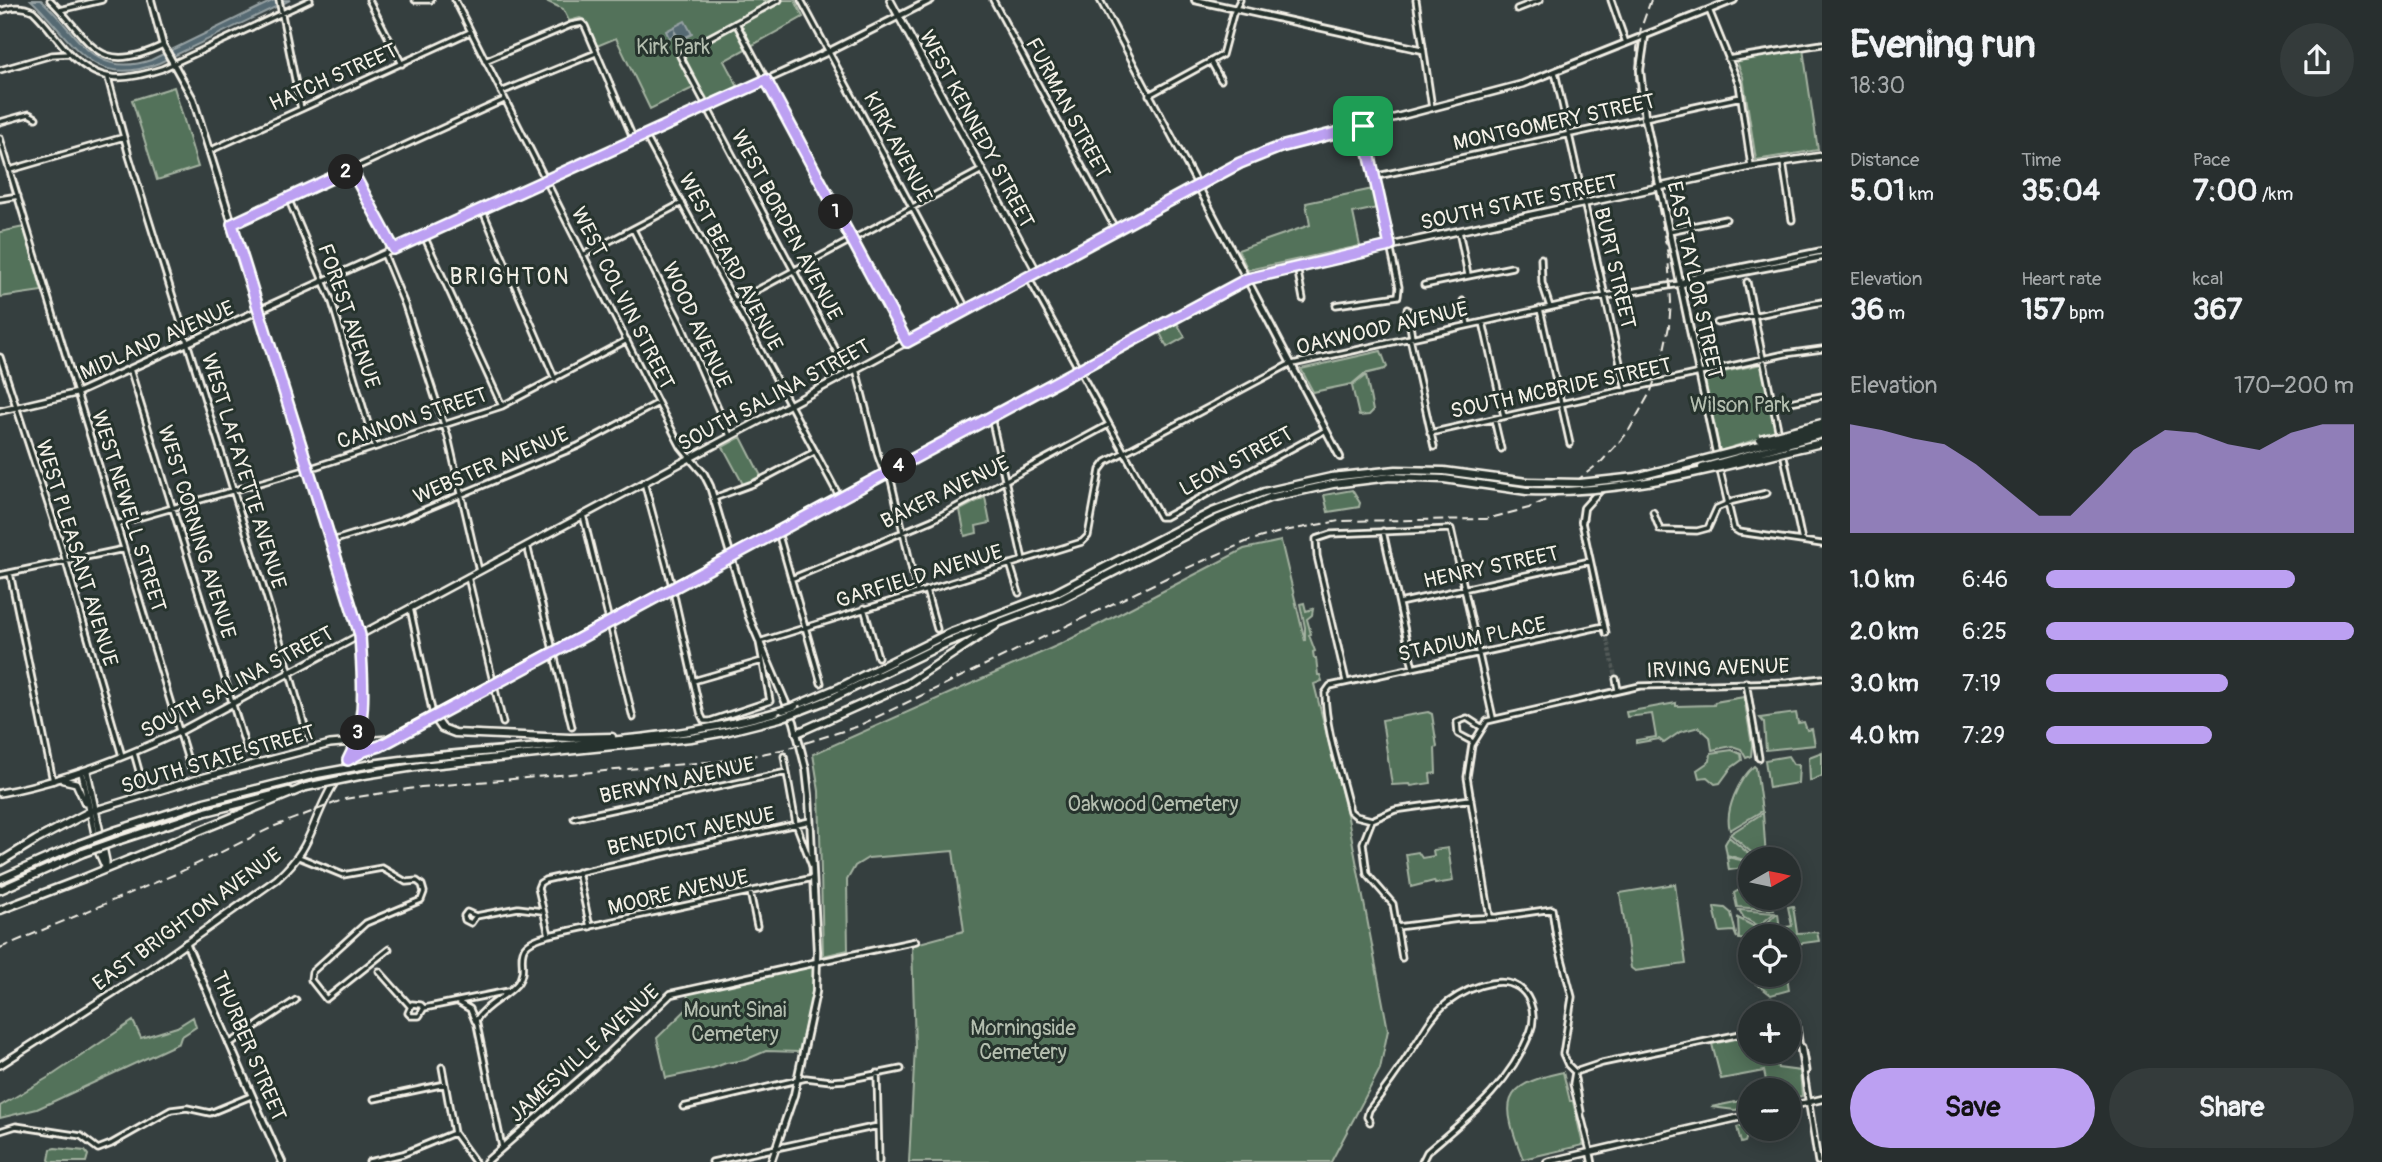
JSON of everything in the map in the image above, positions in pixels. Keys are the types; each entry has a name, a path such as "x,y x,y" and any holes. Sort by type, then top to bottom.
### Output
{"highway":[{"path":"1731,453 1742,445 1822,423"},
{"path":"798,708 949,634 1055,593 1212,512 1264,492 1370,475 1444,471 1527,482 1580,483 1636,477 1822,432"},
{"path":"1670,478 1822,432"},
{"path":"1370,475 1444,479 1527,491 1567,492 1608,489 1670,478 1822,443"},
{"path":"0,890 83,853 120,840 206,812 306,787 421,766 726,732 828,700 948,642 1061,599 1219,517 1277,496 1332,481"},
{"path":"797,733 907,684 1002,621"},
{"path":"0,879 117,830 204,802 317,774 441,755 568,746 706,730 781,714"},
{"path":"433,715 442,729 454,733 570,738 645,737"},
{"path":"0,910 306,787"},
{"path":"0,862 92,811"}],"main road":[{"name":"WEST KENNEDY STREET","path":"890,0 1037,272"},
{"name":"SOUTH SALINA STREET","path":"0,793 85,772 181,731 1198,186 1266,152 1363,126"},
{"path":"1363,126 1390,246"},
{"name":"SOUTH STATE STREET","path":"1390,246 1751,167 1822,156"},
{"name":"EAST BRIGHTON AVENUE","path":"0,1065 186,943 277,879 299,857 326,797 353,752 363,693 360,635"},
{"name":"SOUTH STATE STREET","path":"92,811 214,774 339,742 379,741 394,737 433,715"},
{"path":"348,760 394,737"},
{"path":"339,742 353,752"},
{"path":"85,772 99,853 106,869"},
{"path":"57,780 72,780 76,783 92,811"}],"street":[{"path":"50,0 87,43 110,56 126,58 164,47"},
{"path":"60,10 102,0"},
{"path":"151,0 164,47 193,99 360,635"},
{"path":"279,0 301,109"},
{"path":"0,10 17,6 33,11 70,54 108,78 138,76 281,10 310,0"},
{"path":"369,0 402,64"},
{"path":"415,0 431,0"},
{"name":"WEST COLVIN STREET","path":"455,0 658,403 681,447 690,458"},
{"path":"779,0 736,23 907,342"},
{"name":"KIRK AVENUE","path":"801,0 967,310"},
{"name":"MIDLAND AVENUE","path":"0,411 77,393 828,52 931,0"},
{"name":"FURMAN STREET","path":"993,0 1116,230"},
{"path":"1100,0 1340,457"},
{"path":"1195,0 1423,50"},
{"path":"1149,95 1211,62 1224,51 1240,0"},
{"path":"1416,0 1432,108"},
{"path":"1517,9 1540,0"},
{"path":"1611,0 1626,43"},
{"name":"SOUTH SALINA STREET","path":"1363,126 1502,91 1734,0"},
{"path":"1709,10 1739,84 1751,167"},
{"path":"484,61 570,25 582,23 634,140"},
{"name":"WEST BORDEN AVENUE","path":"736,23 686,50 680,55 681,60 848,373"},
{"name":"HATCH STREET","path":"209,151 470,32"},
{"name":"EAST TAYLOR STREET","path":"1645,36 1640,70 1645,118 1734,529 1738,532 1802,541"},
{"path":"1728,59 1822,44"},
{"path":"500,92 596,53"},
{"path":"0,70 52,55 70,54"},
{"path":"1211,62 1221,80"},
{"name":"BURT STREET","path":"1555,72 1626,390"},
{"name":"WEST LAFAYETTE AVENUE","path":"108,78 308,737"},
{"name":"MONTGOMERY STREET","path":"1373,177 1741,97"},
{"path":"232,224 504,100"},
{"path":"0,122 29,114 36,118"},
{"name":"WEST BEARD AVENUE","path":"645,135 840,498"},
{"path":"10,170 124,137"},
{"name":"WEST NEWELL STREET","path":"0,138 190,767"},
{"path":"1783,162 1792,220"},
{"path":"351,169 394,249"},
{"path":"735,302 982,170"},
{"path":"0,200 18,196"},
{"name":"FOREST AVENUE","path":"288,198 324,281 375,447"},
{"path":"583,254 682,203"},
{"path":"482,209 555,379"},
{"path":"1669,231 1726,219"},
{"name":"WOOD AVENUE","path":"633,229 681,324 730,437"},
{"path":"1459,231 1468,275"},
{"path":"424,236 502,405"},
{"path":"1336,305 1398,296 1399,287 1390,246"},
{"name":"SOUTH STATE STREET","path":"433,715 1247,279 1390,246"},
{"path":"1680,284 1822,251"},
{"path":"384,254 405,305 444,424 480,570"},
{"path":"1797,258 1822,257"},
{"path":"1541,258 1542,283 1550,307"},
{"path":"1297,267 1303,299"},
{"path":"1424,285 1511,267"},
{"path":"1028,277 1124,453"},
{"path":"1747,282 1802,541 1822,544"},
{"name":"OAKWOOD AVENUE","path":"1087,538 1100,470 1106,462 1292,364 1540,309 1680,284"},
{"path":"1463,301 1468,325"},
{"path":"1717,323 1822,302"},
{"path":"1407,309 1434,447"},
{"path":"1540,309 1570,444"},
{"path":"1483,322 1504,416"},
{"name":"CANNON STREET","path":"117,524 308,468 502,405 627,340"},
{"name":"SOUTH MCBRIDE STREET","path":"1430,433 1822,348"},
{"name":"WEST PLEASANT AVENUE","path":"0,357 66,562 123,758"},
{"name":"WEST CORNING AVENUE","path":"130,369 247,751"},
{"path":"856,369 878,456 891,480 917,593"},
{"path":"1774,405 1822,396"},
{"name":"WEBSTER AVENUE","path":"331,541 389,525 578,446 658,403"},
{"path":"991,417 1023,560"},
{"path":"1494,419 1501,449"},
{"name":"BAKER AVENUE","path":"791,579 955,508 1108,425"},
{"name":"LEON STREET","path":"1124,453 1156,514 1161,518 1326,430"},
{"path":"1606,633 1583,522 1584,508 1595,494 1604,487 1666,475 1822,432"},
{"path":"714,498 755,483 814,452"},
{"path":"690,458 704,474 714,498 749,617 774,671 797,733 806,769 817,962 813,1008 798,1080 771,1162"},
{"path":"644,482 704,721 770,701 759,642"},
{"path":"1653,512 1660,530 1705,530 1716,509 1727,503 1767,493"},
{"path":"583,515 633,718"},
{"path":"1471,799 1395,810 1372,820 1356,816 1350,811 1332,744 1325,694 1330,686 1346,681 1317,556 1316,539 1331,534 1451,529 1493,719 1485,722 1473,743 1467,768 1490,917"},
{"path":"778,531 821,683"},
{"path":"1383,531 1413,668"},
{"name":"GARFIELD AVENUE","path":"759,642 1073,545 1087,538"},
{"path":"527,545 572,727"},
{"path":"0,575 124,549"},
{"name":"HENRY STREET","path":"1399,603 1590,561"},
{"path":"1010,564 1019,593"},
{"path":"10,573 57,780"},
{"path":"468,577 503,723"},
{"path":"926,590 937,629"},
{"path":"410,608 433,715"},
{"path":"864,608 878,657"},
{"name":"STADIUM PLACE","path":"1346,681 1604,626"},
{"path":"693,681 762,661"},
{"path":"765,674 774,671"},
{"name":"IRVING AVENUE","path":"1493,719 1618,690 1656,684 1788,682 1822,678"},
{"path":"1616,679 1618,690"},
{"path":"1746,682 1759,758"},
{"path":"1473,743 1458,733 1457,722 1467,718 1481,728"},
{"path":"134,753 142,785"},
{"path":"785,756 796,824 813,868"},
{"name":"BERWYN AVENUE","path":"574,818 786,772"},
{"path":"1372,820 1363,843 1367,874 1390,898 1402,958"},
{"name":"BENEDICT AVENUE","path":"542,911 538,888 545,880 810,821"},
{"path":"299,857 343,875 382,867 405,882 417,881 424,892 421,900 366,923 312,972 311,980 326,999 389,949"},
{"path":"578,872 590,927"},
{"name":"MOORE AVENUE","path":"549,935 813,878"},
{"path":"750,892 757,926"},
{"path":"476,916 518,908 542,911 549,935 534,940 524,948 521,978 487,1007 476,1023"},
{"path":"1397,927 1552,909 1572,997 1563,1054 1574,1075 1592,1162"},
{"name":"JAMESVILLE AVENUE","path":"486,1162 605,1057 671,994 916,941"},
{"name":"THURBER STREET","path":"186,943 199,967 251,1096 282,1162"},
{"path":"379,971 410,1006"},
{"path":"1370,1122 1367,1117 1369,1110 1428,1025 1446,1004 1471,988 1496,982 1508,983 1518,988 1529,999 1533,1014 1532,1027 1523,1047 1481,1107 1427,1152 1422,1162"},
{"path":"424,1008 423,1013 415,1017 408,1013 410,1006 416,1003 424,1008 510,990"},
{"path":"229,1044 296,1000"},
{"path":"458,1002 470,1009 476,1023 502,1147"},
{"path":"1574,1075 1612,1061 1738,1034"},
{"path":"1801,1053 1818,1162"},
{"path":"442,1067 454,1133 475,1162"},
{"path":"683,1107 806,1078 846,1080 901,1069"},
{"path":"877,1073 879,1162"},
{"path":"374,1099 445,1084"},
{"path":"0,1130 16,1126 81,1136 98,1149 171,1110 187,1108 210,1113 251,1096"},
{"path":"1801,1104 1822,1099"},
{"path":"1547,1162 1738,1118"},
{"path":"712,1162 878,1126"},
{"path":"369,1162 412,1150 454,1133"}],"green space":[{"name":"Kirk Park","path":"544,0 795,0 803,17 724,61 738,87 708,100 699,85 650,109 616,38 597,46 585,20 580,18 569,21 563,9"},
{"path":"1803,49 1818,150 1756,160 1743,77 1736,60"},
{"path":"174,87 198,167 157,180 132,100"},
{"path":"1373,189 1377,208 1353,213 1360,246 1248,270 1238,250 1310,225 1306,203"},
{"path":"24,227 42,291 0,297 0,232"},
{"path":"1177,323 1185,337 1167,347 1160,333"},
{"path":"1381,351 1387,367 1364,374 1352,384 1313,392 1301,369"},
{"name":"Wilson Park","path":"1762,364 1777,433 1720,451 1704,376"},
{"path":"1366,375 1373,411 1369,415 1359,416 1352,386"},
{"path":"741,437 762,478 744,486 723,447"},
{"path":"1352,490 1360,503 1359,507 1328,512 1324,495"},
{"path":"985,497 990,523 976,526 977,533 965,536 960,510"},
{"name":"Oakwood Cemetery","path":"1281,541 1305,641 1300,604 1304,603 1306,611 1313,609 1312,615 1307,619 1311,634 1309,635 1315,651 1313,652 1318,675 1322,681 1314,684 1348,818 1388,1030 1380,1069 1331,1162 909,1162 915,1047 912,945 964,931 953,851 868,858 855,866 847,880 848,950 823,956 819,791 813,754 1063,643 1244,549"},
{"path":"1744,697 1752,745 1751,756 1746,758 1741,749 1732,746 1712,750 1710,737 1699,727 1680,732 1664,743 1659,739 1636,743 1636,740 1656,737 1652,714 1627,717 1626,712 1676,703 1676,706 1714,705 1715,702"},
{"path":"1428,712 1432,714 1437,747 1436,773 1430,774 1431,783 1392,785 1382,720"},
{"path":"1796,713 1798,723 1804,722 1807,730 1812,729 1815,745 1766,750 1764,723 1760,718"},
{"path":"1732,750 1741,754 1742,760 1731,768 1720,783 1715,784 1707,777 1699,778 1697,770 1710,761 1711,753"},
{"path":"1822,752 1822,776 1810,781 1809,757"},
{"path":"1788,756 1793,764 1799,765 1798,783 1769,788 1765,760"},
{"path":"1754,766 1762,811 1730,830 1729,814 1734,796"},
{"path":"1763,813 1765,847 1745,847 1730,834"},
{"path":"1729,837 1741,847 1738,847 1738,858 1727,855 1725,844"},
{"path":"1448,848 1453,881 1435,884 1434,881 1411,887 1406,854 1418,852 1422,858 1434,856 1433,850"},
{"path":"1727,857 1738,859 1738,869 1729,870"},
{"path":"1675,884 1686,964 1635,971 1631,968 1620,893"},
{"path":"1738,891 1738,907 1737,907 1734,893"},
{"path":"1714,908 1725,908 1731,913 1737,938 1734,931 1720,932"},
{"path":"1739,910 1774,913 1761,924 1744,918"},
{"path":"1789,910 1794,910 1796,924 1792,924"},
{"path":"1776,914 1778,914 1779,924 1766,924"},
{"path":"1738,918 1749,924 1738,924"},
{"path":"1817,932 1819,941 1801,943 1801,933"},
{"name":"Mount Sinai Cemetery","path":"813,966 813,992 799,1052 766,1051 745,1060 666,1078 657,1038 689,1007 687,993"},
{"path":"1761,987 1789,987 1789,990 1771,995"},
{"path":"193,1017 196,1027 181,1037 179,1043 37,1109 0,1118 0,1106 54,1074 133,1021 141,1038 177,1027"},
{"path":"1738,1039 1738,1064 1777,1064 1778,1068 1800,1071 1801,1078 1765,1078 1764,1071 1721,1079 1712,1044"},
{"path":"1563,1072 1583,1145 1523,1159 1511,1123 1511,1099 1516,1091 1527,1083"},
{"path":"1738,1101 1738,1109 1711,1107"},
{"path":"51,1149 85,1151 88,1155 86,1162 51,1162"}],"water":[{"path":"31,0 41,0 87,50 114,64 131,64 151,60 274,0 290,0 159,63 135,70 116,70 99,66 85,57"},
{"path":"685,21 692,34 680,40 675,32 675,35 669,38 666,31"}],"tunnel":[{"path":"1606,633 1616,679"}],"railway":[{"path":"0,948 178,873 275,826 345,799 421,787 731,760 786,749 856,727 1248,541 1339,521 1486,519 1529,508 1561,493 1602,461 1628,432 1651,391 1662,360 1669,326 1671,302 1668,255 1636,93 1637,48 1651,0"}],"district":[{"name":"BRIGHTON","path":"510,276"}],"route":[{"path":"766,80 907,342 1240,163 1280,147 1363,126 1390,246 1253,276 433,715 380,746 348,760 356,741 362,705 360,635 232,224 351,169 394,249 766,80"}],"park label":[{"name":"Morningside Cemetery","path":"1023,1040"}]}
